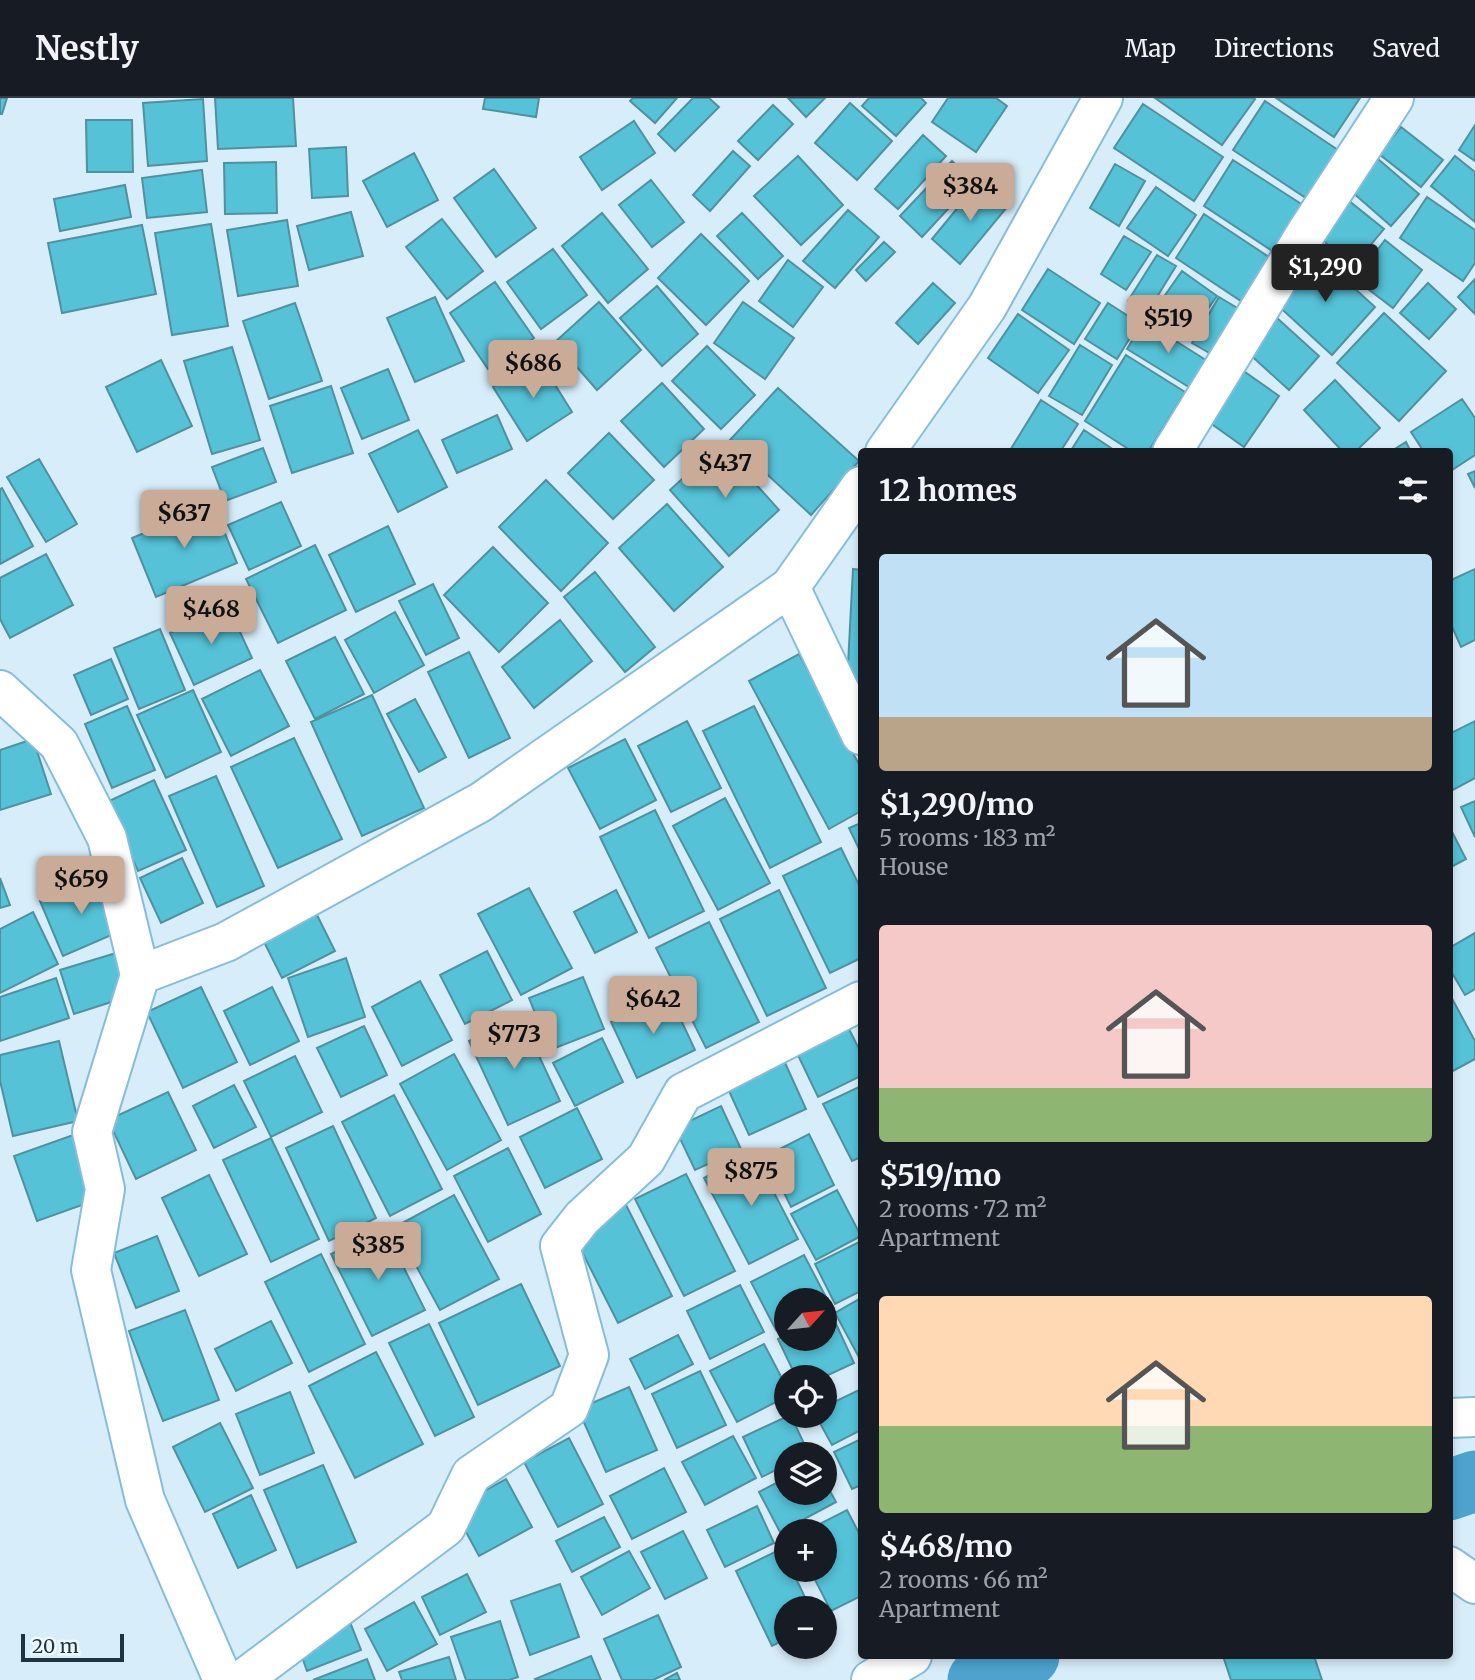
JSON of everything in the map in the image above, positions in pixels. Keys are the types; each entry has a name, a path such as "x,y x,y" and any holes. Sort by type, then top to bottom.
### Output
{"street":[{"path":"888,448 987,307 1103,98"},
{"path":"1174,448 1306,233 1394,98"},
{"path":"140,975 226,942 481,802 790,587 858,490"},
{"path":"790,587 858,729"},
{"path":"0,690 59,744 107,838 140,975 92,1132 104,1189 91,1270 145,1500 223,1680"},
{"path":"242,1680 446,1527 471,1475 569,1408 589,1355 560,1246 582,1218 646,1159 683,1093 858,1003"},
{"path":"1453,1418 1475,1417"},
{"path":"1453,1569 1475,1584"},
{"path":"871,1680 907,1659"}],"building":[{"path":"0,98 7,98 2,114 0,114"},
{"path":"215,98 293,98 296,146 218,149"},
{"path":"485,98 539,98 536,117 483,109"},
{"path":"633,98 677,98 655,123 630,101"},
{"path":"693,98 709,98 719,107 675,151 658,134"},
{"path":"788,98 825,98 806,117"},
{"path":"869,98 921,98 926,103 896,136 862,106"},
{"path":"948,98 996,98 1007,106 976,152 932,122"},
{"path":"1155,98 1254,98 1255,99 1222,145"},
{"path":"1276,98 1360,98 1334,137"},
{"path":"203,99 207,161 148,166 143,103"},
{"path":"1265,101 1338,150 1306,198 1233,150"},
{"path":"850,103 892,141 857,180 815,143"},
{"path":"1143,104 1223,157 1194,201 1114,148"},
{"path":"773,105 793,124 758,160 738,141"},
{"path":"86,120 132,120 133,172 87,172"},
{"path":"634,121 655,153 602,190 580,157"},
{"path":"1475,125 1475,161 1459,150"},
{"path":"1401,127 1443,160 1421,187 1379,154"},
{"path":"923,135 946,156 898,209 875,189"},
{"path":"346,147 348,196 312,198 309,149"},
{"path":"733,151 750,166 710,211 693,195"},
{"path":"414,153 438,200 387,227 363,181"},
{"path":"1371,153 1419,194 1391,226 1344,185"},
{"path":"798,156 843,205 801,245 754,196"},
{"path":"1455,156 1475,172 1475,222 1431,186"},
{"path":"1233,160 1306,207 1277,254 1204,206"},
{"path":"952,161 973,182 922,237 900,216"},
{"path":"276,162 277,213 225,214 224,163"},
{"path":"1115,164 1145,181 1119,226 1090,208"},
{"path":"494,169 536,228 496,257 454,198"},
{"path":"202,170 207,212 147,218 142,178"},
{"path":"651,180 684,222 652,247 619,205"},
{"path":"979,182 1008,206 960,264 932,239"},
{"path":"125,185 131,217 60,231 54,199"},
{"path":"1156,187 1196,215 1168,256 1127,228"},
{"path":"1343,196 1384,229 1353,266 1313,232"},
{"path":"1427,197 1475,230 1475,263 1463,281 1400,238"},
{"path":"848,210 879,237 835,288 803,261"},
{"path":"351,212 363,256 309,270 297,226"},
{"path":"602,213 648,269 608,303 562,246"},
{"path":"742,213 783,256 758,279 717,236"},
{"path":"1204,214 1272,259 1244,303 1176,258"},
{"path":"442,219 483,271 447,299 406,247"},
{"path":"287,220 298,286 238,296 227,230"},
{"path":"211,224 228,326 172,335 155,233"},
{"path":"142,225 156,294 62,313 48,243"},
{"path":"701,234 749,281 706,325 658,278"},
{"path":"1124,236 1151,252 1126,290 1101,274"},
{"path":"1385,240 1422,270 1393,308 1355,279"},
{"path":"884,242 895,252 866,281 856,270"},
{"path":"553,249 587,295 541,329 507,282"},
{"path":"1317,254 1375,307 1332,355 1274,302"},
{"path":"1157,255 1176,266 1147,313 1128,301"},
{"path":"788,260 823,287 793,327 759,301"},
{"path":"1048,269 1100,303 1074,344 1022,310"},
{"path":"1182,271 1217,296 1189,336 1154,311"},
{"path":"1475,279 1475,314 1458,297"},
{"path":"495,282 534,338 488,369 450,313"},
{"path":"933,283 955,303 918,344 896,323"},
{"path":"1428,283 1456,309 1429,339 1400,313"},
{"path":"657,286 698,334 662,366 620,318"},
{"path":"435,297 464,361 415,382 387,318"},
{"path":"1219,297 1239,309 1211,354 1192,343"},
{"path":"599,302 641,350 597,390 555,342"},
{"path":"743,302 794,338 765,379 714,343"},
{"path":"295,303 322,381 269,399 243,321"},
{"path":"1108,303 1139,323 1117,359 1085,339"},
{"path":"1265,307 1319,356 1289,390 1234,340"},
{"path":"1384,313 1446,371 1399,421 1337,363"},
{"path":"1018,314 1069,350 1038,393 988,358"},
{"path":"1144,321 1209,362 1192,389 1127,349"},
{"path":"1080,345 1112,365 1082,415 1049,396"},
{"path":"707,346 755,395 721,429 672,381"},
{"path":"232,347 260,440 212,454 184,361"},
{"path":"1126,355 1185,392 1150,448 1127,448 1085,421"},
{"path":"539,359 572,412 527,441 493,387"},
{"path":"161,360 192,426 137,452 106,387"},
{"path":"1228,360 1279,396 1244,447 1192,410"},
{"path":"388,369 409,420 362,439 341,388"},
{"path":"1335,380 1380,428 1359,448 1339,448 1304,410"},
{"path":"662,383 704,429 664,467 621,421"},
{"path":"331,386 353,453 292,473 270,406"},
{"path":"778,388 858,462 811,515 730,440"},
{"path":"1462,399 1475,418 1475,455 1453,469 1453,448 1421,448 1411,432"},
{"path":"1041,400 1078,424 1063,448 1011,448"},
{"path":"497,415 512,449 457,473 442,440"},
{"path":"418,430 447,487 398,512 369,454"},
{"path":"1084,430 1111,448 1073,448"},
{"path":"609,433 654,480 613,519 568,473"},
{"path":"1406,442 1409,448 1396,448"},
{"path":"720,444 779,510 729,556 670,490"},
{"path":"263,448 276,482 225,501 212,467"},
{"path":"39,459 77,524 46,542 7,477"},
{"path":"1475,471 1475,488 1468,474"},
{"path":"546,480 608,543 561,591 499,527"},
{"path":"2,488 33,546 0,564 0,489"},
{"path":"281,502 301,546 249,570 228,525"},
{"path":"213,504 237,563 156,597 132,538"},
{"path":"667,504 723,567 674,611 619,548"},
{"path":"388,526 415,584 356,612 329,555"},
{"path":"315,545 346,610 278,643 246,579"},
{"path":"493,547 548,603 499,652 444,595"},
{"path":"46,554 73,605 10,638 0,619 0,578"},
{"path":"853,569 858,570 858,690 848,665"},
{"path":"1475,569 1475,640 1461,647 1453,629 1453,579"},
{"path":"595,572 655,647 625,672 564,597"},
{"path":"433,584 459,638 426,655 399,601"},
{"path":"228,606 252,658 194,685 170,633"},
{"path":"395,612 424,665 374,693 345,640"},
{"path":"560,620 592,661 534,708 502,667"},
{"path":"160,629 185,690 139,709 114,648"},
{"path":"335,637 364,694 315,719 286,661"},
{"path":"469,652 510,738 469,758 428,672"},
{"path":"799,654 858,762 858,813 829,829 749,681"},
{"path":"111,659 128,699 91,715 74,675"},
{"path":"260,670 289,726 231,756 202,699"},
{"path":"193,690 221,752 166,778 137,715"},
{"path":"372,695 424,808 362,836 311,722"},
{"path":"415,699 446,757 419,772 387,714"},
{"path":"127,706 155,770 112,788 85,724"},
{"path":"754,706 821,842 770,868 703,731"},
{"path":"687,721 721,788 671,812 638,746"},
{"path":"1475,721 1475,778 1453,790 1453,732"},
{"path":"294,738 342,839 278,868 231,767"},
{"path":"33,739 51,794 0,810 0,750"},
{"path":"625,739 656,800 600,829 568,768"},
{"path":"216,776 264,886 217,907 169,796"},
{"path":"154,780 186,850 138,871 107,802"},
{"path":"725,798 770,883 718,910 673,826"},
{"path":"1475,801 1475,837 1461,807"},
{"path":"655,810 704,911 649,938 600,837"},
{"path":"858,824 858,847 849,828"},
{"path":"1453,834 1466,859 1453,866"},
{"path":"841,848 858,883 858,959 830,973 783,876"},
{"path":"182,858 203,903 161,923 140,878"},
{"path":"99,876 123,930 63,956 40,901"},
{"path":"0,878 10,905 0,908"},
{"path":"529,888 572,968 521,995 478,914"},
{"path":"616,890 637,932 595,953 574,912"},
{"path":"779,890 826,988 767,1016 720,919"},
{"path":"315,911 335,951 282,978 262,938"},
{"path":"33,912 58,964 0,993 0,929"},
{"path":"709,922 759,1022 706,1048 656,948"},
{"path":"1475,933 1475,989 1465,995 1453,975 1453,946"},
{"path":"487,951 512,1000 465,1024 440,975"},
{"path":"116,953 130,996 74,1014 60,970"},
{"path":"346,958 365,1017 308,1037 288,978"},
{"path":"583,977 604,1029 550,1050 529,998"},
{"path":"56,978 69,1018 0,1041 0,997"},
{"path":"420,981 452,1040 402,1066 372,1007"},
{"path":"201,987 237,1062 183,1088 147,1012"},
{"path":"272,987 299,1041 250,1065 224,1011"},
{"path":"669,994 695,1050 637,1078 611,1022"},
{"path":"1453,1000 1475,1041 1475,1059 1453,1071"},
{"path":"521,1017 560,1101 508,1125 469,1041"},
{"path":"847,1025 858,1047 858,1077 818,1097 795,1049"},
{"path":"364,1026 387,1075 341,1097 317,1048"},
{"path":"602,1038 623,1082 575,1106 553,1063"},
{"path":"59,1041 78,1121 13,1136 0,1081 0,1055"},
{"path":"454,1054 501,1140 447,1170 400,1084"},
{"path":"781,1054 806,1109 749,1135 724,1080"},
{"path":"295,1056 322,1112 271,1137 244,1081"},
{"path":"234,1085 256,1127 214,1148 193,1106"},
{"path":"858,1087 858,1158 852,1161 823,1104"},
{"path":"168,1092 196,1150 136,1179 108,1120"},
{"path":"394,1095 442,1189 390,1216 342,1122"},
{"path":"721,1106 741,1149 695,1170 675,1128"},
{"path":"577,1108 602,1159 545,1188 520,1137"},
{"path":"333,1126 376,1218 329,1241 286,1148"},
{"path":"76,1134 99,1199 37,1221 14,1156"},
{"path":"809,1134 834,1185 791,1207 766,1156"},
{"path":"271,1138 319,1239 271,1262 223,1160"},
{"path":"508,1148 541,1214 488,1242 454,1176"},
{"path":"753,1152 798,1239 749,1264 704,1178"},
{"path":"686,1174 735,1271 684,1296 635,1199"},
{"path":"209,1175 247,1254 199,1276 162,1198"},
{"path":"837,1190 858,1230 858,1238 816,1260 791,1214"},
{"path":"454,1195 499,1279 440,1310 395,1227"},
{"path":"624,1201 672,1296 618,1323 570,1228"},
{"path":"384,1228 425,1310 372,1336 331,1254"},
{"path":"157,1236 179,1291 136,1308 114,1253"},
{"path":"858,1242 858,1292 837,1303 837,1288 827,1288 815,1264"},
{"path":"321,1254 365,1344 309,1372 265,1282"},
{"path":"804,1255 821,1288 774,1288 774,1326 751,1282"},
{"path":"521,1284 560,1366 478,1405 439,1323"},
{"path":"740,1285 764,1332 710,1359 687,1311"},
{"path":"858,1300 858,1355 837,1317 837,1312"},
{"path":"185,1310 219,1400 163,1421 129,1331"},
{"path":"271,1321 292,1363 236,1391 215,1349"},
{"path":"429,1324 474,1417 435,1436 389,1343"},
{"path":"837,1326 854,1363 837,1371 837,1365 790,1365 784,1351 837,1351"},
{"path":"678,1335 693,1364 645,1389 630,1359"},
{"path":"764,1344 775,1365 774,1403 737,1422 710,1371"},
{"path":"376,1352 423,1444 355,1478 309,1386"},
{"path":"700,1371 726,1425 677,1448 652,1394"},
{"path":"629,1387 657,1450 606,1472 578,1409"},
{"path":"858,1390 858,1432 837,1442 830,1442 823,1428 837,1428 837,1401"},
{"path":"290,1392 314,1453 260,1475 236,1414"},
{"path":"220,1423 253,1488 205,1512 173,1447"},
{"path":"774,1423 774,1428 797,1428 803,1442 774,1442 774,1471 762,1477 743,1437"},
{"path":"733,1436 756,1478 705,1505 682,1462"},
{"path":"569,1438 603,1504 558,1527 524,1462"},
{"path":"858,1440 858,1486 852,1489 837,1458 837,1451"},
{"path":"323,1465 356,1542 297,1568 264,1490"},
{"path":"664,1468 686,1512 632,1539 610,1496"},
{"path":"506,1479 532,1527 479,1556 453,1508"},
{"path":"774,1484 774,1505 830,1505 804,1519 774,1521 759,1492"},
{"path":"251,1495 276,1550 238,1568 213,1514"},
{"path":"757,1506 774,1543 725,1567 707,1530"},
{"path":"847,1510 858,1531 858,1598 837,1608 837,1596 823,1596 816,1582 837,1582 837,1519 829,1519"},
{"path":"604,1517 620,1547 572,1572 556,1541"},
{"path":"683,1531 707,1578 665,1599 641,1552"},
{"path":"629,1551 650,1588 602,1615 581,1577"},
{"path":"774,1552 774,1582 798,1582 804,1596 774,1596 772,1646 736,1571"},
{"path":"467,1574 486,1612 440,1635 422,1597"},
{"path":"560,1584 579,1637 530,1655 511,1601"},
{"path":"414,1602 437,1644 387,1671 365,1629"},
{"path":"658,1615 681,1667 653,1680 622,1680 604,1639"},
{"path":"500,1621 518,1677 509,1680 466,1680 451,1637"},
{"path":"350,1622 361,1650 307,1671 297,1643"},
{"path":"591,1656 601,1680 535,1679"},
{"path":"449,1657 456,1680 402,1680 399,1672"},
{"path":"367,1659 375,1680 313,1680"},
{"path":"1224,1659 1315,1659 1322,1680 1231,1680"},
{"path":"677,1673 680,1680 664,1680"}],"waterway":[{"path":"1453,1489 1475,1481"},
{"path":"978,1680 1023,1659"}]}
